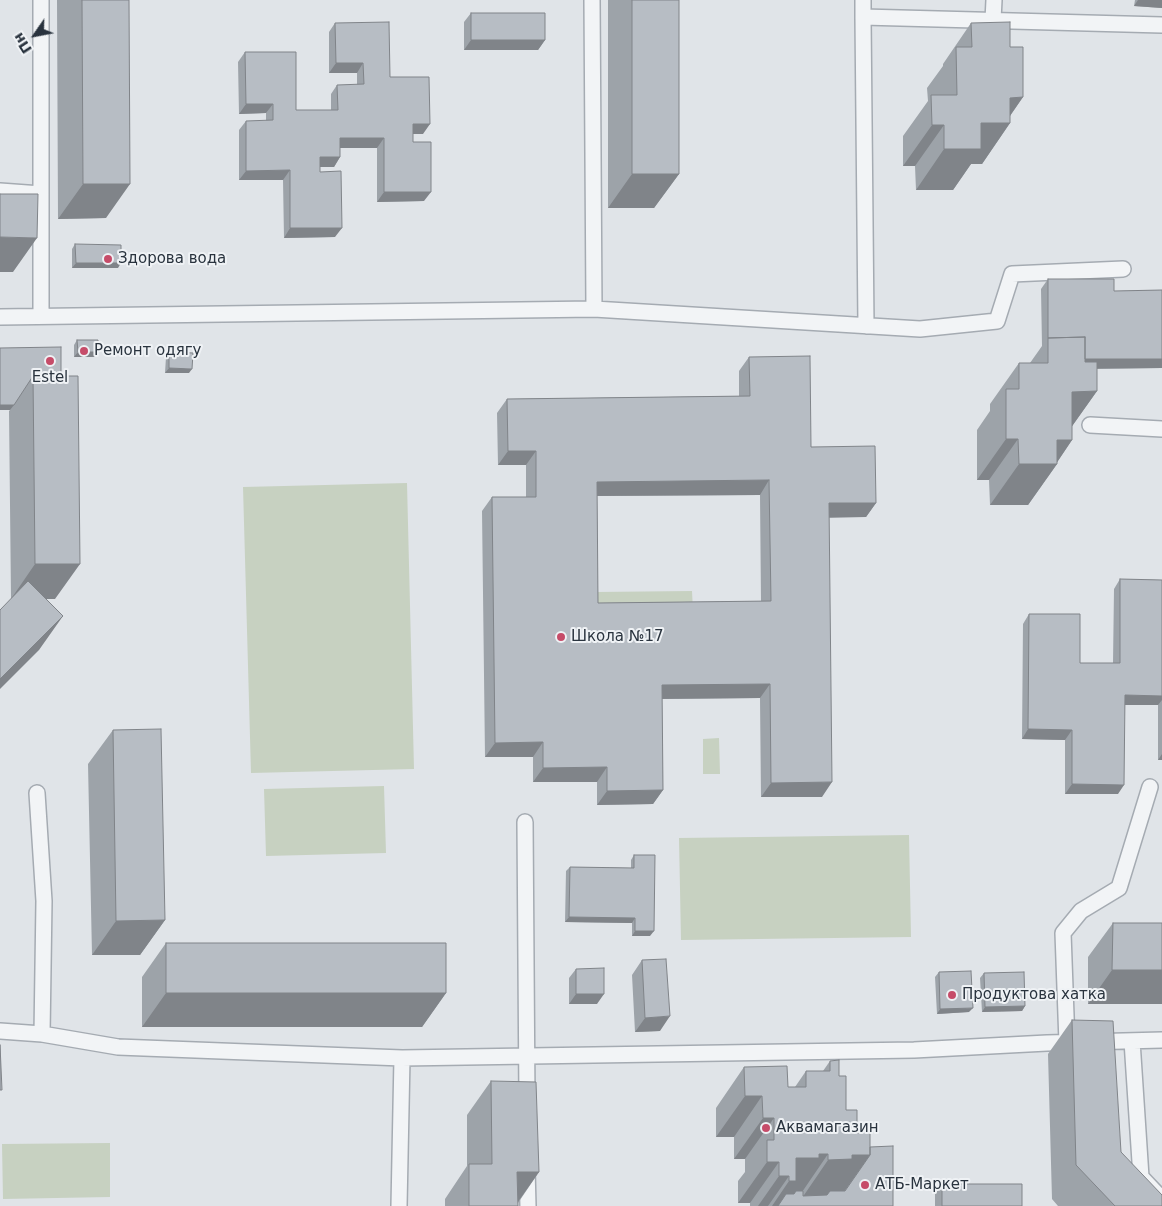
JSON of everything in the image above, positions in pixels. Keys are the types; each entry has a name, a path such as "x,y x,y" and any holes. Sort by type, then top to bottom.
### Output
{"lane":[{"path":"40,0 41,316"},
{"path":"592,0 594,309"},
{"path":"863,0 866,326"},
{"path":"993,20 994,0"},
{"path":"863,18 1162,25"},
{"path":"0,191 41,194"},
{"path":"0,317 594,309 920,329 997,321 1012,274 1123,269"},
{"path":"1090,426 1162,429"},
{"path":"1067,1043 1063,933 1081,911 1119,888 1150,787"},
{"path":"37,794 44,901 42,1034"},
{"path":"525,822 527,1116"},
{"path":"0,1031 42,1034 118,1047 402,1058 914,1050 1162,1040"},
{"path":"1132,1041 1141,1177 1162,1199"},
{"path":"398,1206 402,1058"},
{"path":"527,1156 528,1206"}],"green space":[{"path":"407,483 414,769 251,773 243,487"},
{"path":"692,591 693,611 597,612 596,592"},
{"path":"719,738 720,774 703,774 703,739"},
{"path":"384,786 386,853 266,856 264,789"},
{"path":"909,835 911,937 681,940 679,838"},
{"path":"110,1143 110,1197 3,1199 2,1144"}],"building":[{"path":"82,0 129,0 130,184 83,184"},
{"path":"632,0 679,0 679,174 632,174"},
{"path":"471,13 545,13 545,40 471,40"},
{"path":"389,22 390,77 429,77 430,124 413,124 413,142 431,142 431,192 384,192 384,138 340,138 340,157 320,157 320,172 341,171 342,228 290,228 290,170 246,171 246,121 273,120 273,104 246,104 245,52 296,52 296,110 338,110 337,85 364,84 363,63 336,63 335,23"},
{"path":"1010,22 1010,47 1023,47 1023,97 1010,98 1010,123 981,123 981,149 944,149 944,125 932,125 931,95 957,95 956,47 972,47 971,23"},
{"path":"0,194 38,194 37,238 0,237"},
{"path":"75,244 121,245 121,263 76,263"},
{"path":"1048,279 1114,279 1114,291 1162,290 1162,359 1085,359 1085,337 1048,338"},
{"path":"1085,337 1085,362 1097,362 1097,391 1072,392 1072,440 1057,440 1057,464 1019,464 1018,439 1006,439 1006,389 1019,389 1019,363 1048,363 1048,338"},
{"path":"77,340 98,340 98,352 78,352"},
{"path":"61,347 61,376 33,376 14,405 0,405 0,348"},
{"path":"169,352 193,353 192,369 169,368"},
{"path":"810,356 811,447 875,446 876,503 829,503 832,782 771,783 770,684 662,685 663,790 607,791 607,767 543,768 543,742 495,743 492,497 536,497 536,451 508,451 507,399 750,396 749,357","holes":["769,480 771,601 598,603 597,482"]},
{"path":"33,376 78,376 80,564 35,564"},
{"path":"1120,579 1162,580 1162,696 1125,695 1124,785 1072,784 1072,730 1028,729 1029,614 1080,614 1080,663 1120,663"},
{"path":"28,581 63,616 0,679 0,610"},
{"path":"161,729 165,920 116,921 113,730"},
{"path":"634,855 655,855 654,931 635,931 635,918 569,917 570,867 634,868"},
{"path":"1113,923 1162,923 1162,970 1112,970"},
{"path":"166,943 446,943 446,993 166,993"},
{"path":"666,959 670,1016 645,1018 642,960"},
{"path":"604,968 604,994 576,994 576,969"},
{"name":"Продуктова хатка","path":"971,971 973,1008 940,1009 939,972"},
{"path":"1024,972 1025,1006 985,1007 984,973"},
{"path":"1072,1020 1113,1021 1121,1152 1162,1195 1162,1206 1115,1206 1076,1165"},
{"path":"0,1045 2,1090 0,1090"},
{"path":"839,1060 839,1076 846,1076 846,1110 857,1110 857,1133 870,1132 870,1155 852,1155 852,1159 828,1160 828,1154 819,1154 819,1158 796,1158 796,1181 789,1181 789,1176 779,1176 779,1162 767,1162 767,1140 774,1140 774,1118 763,1118 762,1096 745,1096 744,1067 787,1066 788,1087 806,1087 806,1071 830,1071 830,1061"},
{"path":"491,1081 536,1082 539,1172 517,1172 518,1206 469,1206 469,1164 492,1164"},
{"name":"АТБ-Маркет","path":"893,1146 893,1206 778,1206 786,1194 794,1194 796,1191 803,1191 803,1196 827,1195 830,1191 845,1191 870,1155 870,1147"},
{"path":"942,1184 1022,1184 1022,1206 942,1206"}],"place":[{"name":"Здорова вода","path":"108,259"},
{"name":"Ремонт одягу","path":"84,351"},
{"name":"Estel","path":"50,361"},
{"name":"Школа №17","path":"561,637"},
{"name":"Продуктова хатка","path":"952,995"},
{"name":"Аквамагазин","path":"766,1128"},
{"name":"АТБ-Маркет","path":"865,1185"}]}
